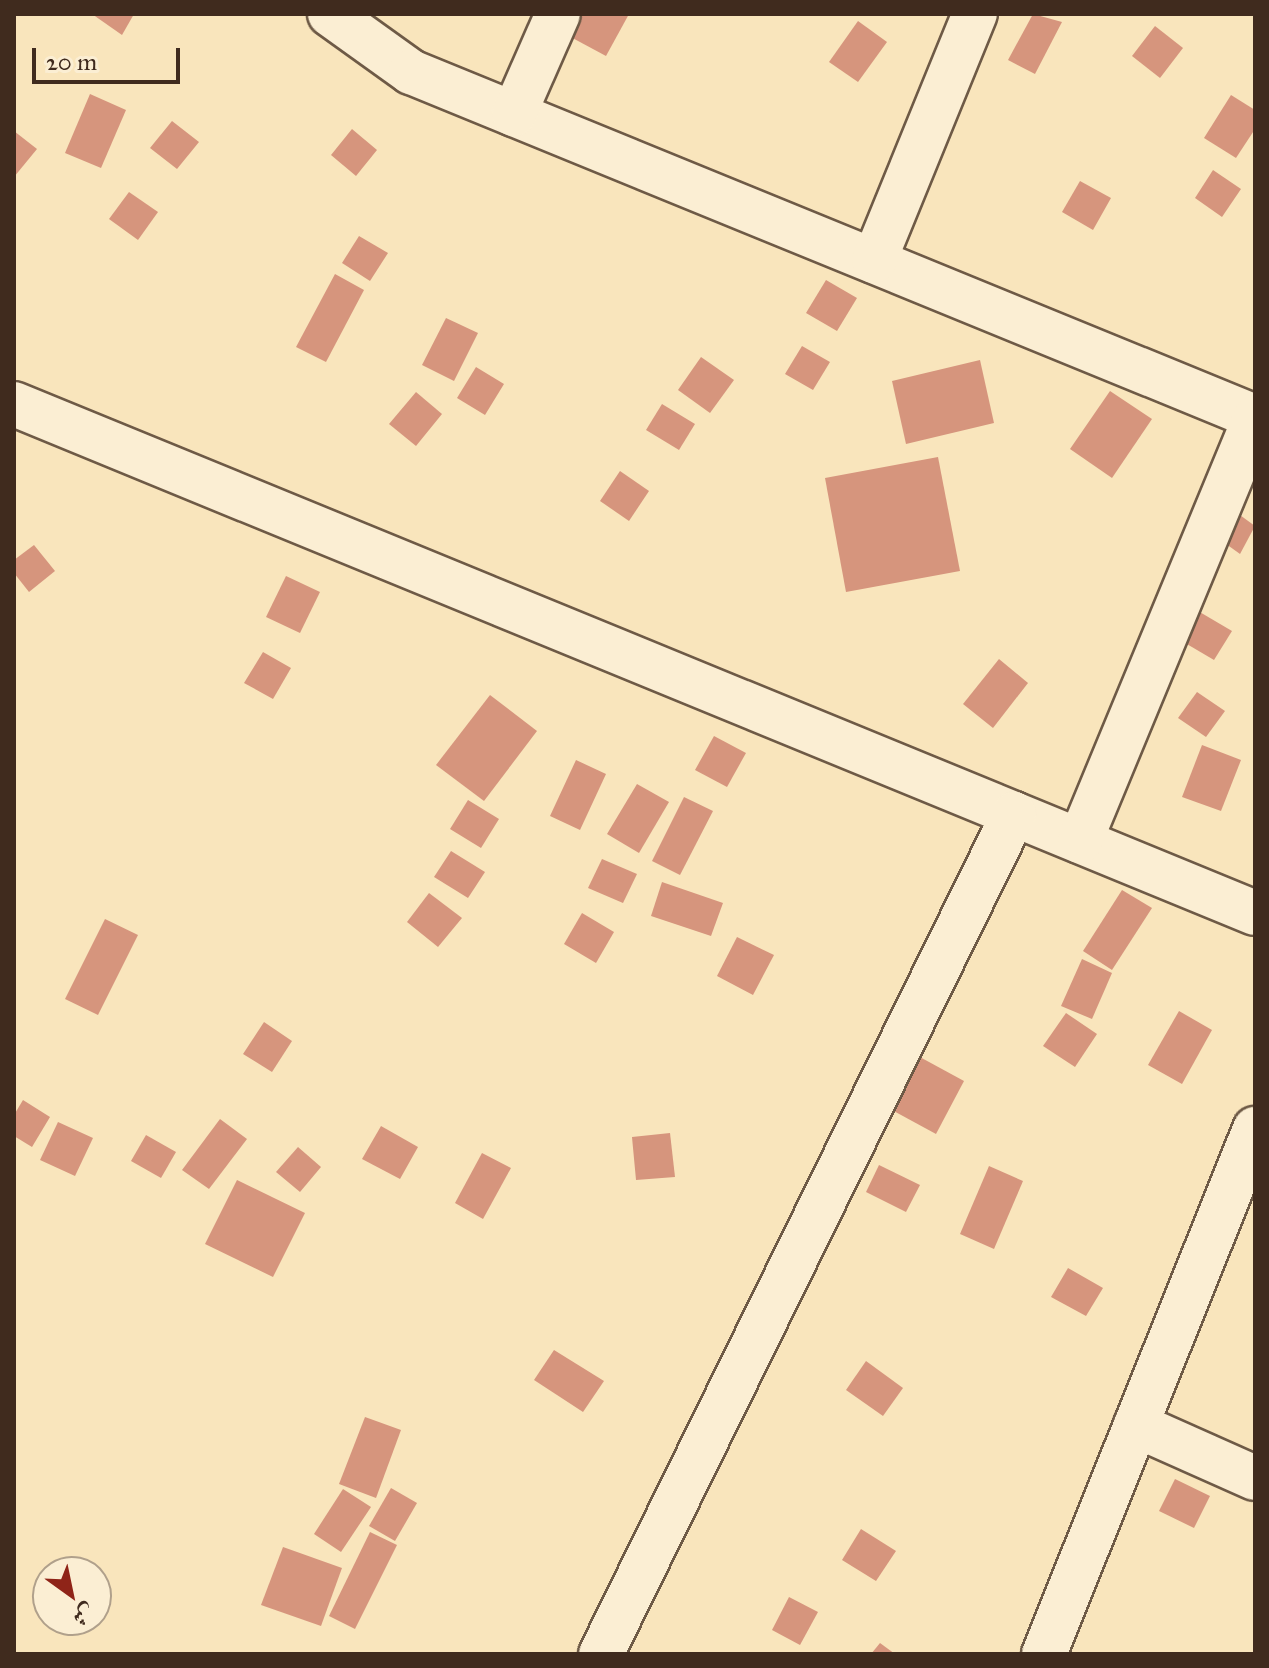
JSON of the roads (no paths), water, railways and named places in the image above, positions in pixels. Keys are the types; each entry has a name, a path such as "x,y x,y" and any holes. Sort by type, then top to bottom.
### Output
{"street":[{"path":"330,14 411,72 1255,418 1080,841"},
{"path":"514,114 558,14"},
{"path":"874,261 975,14"},
{"path":"14,404 1255,913"},
{"path":"601,1654 1014,814"},
{"path":"1044,1654 1255,1129"},
{"path":"1136,1425 1255,1478"}]}
